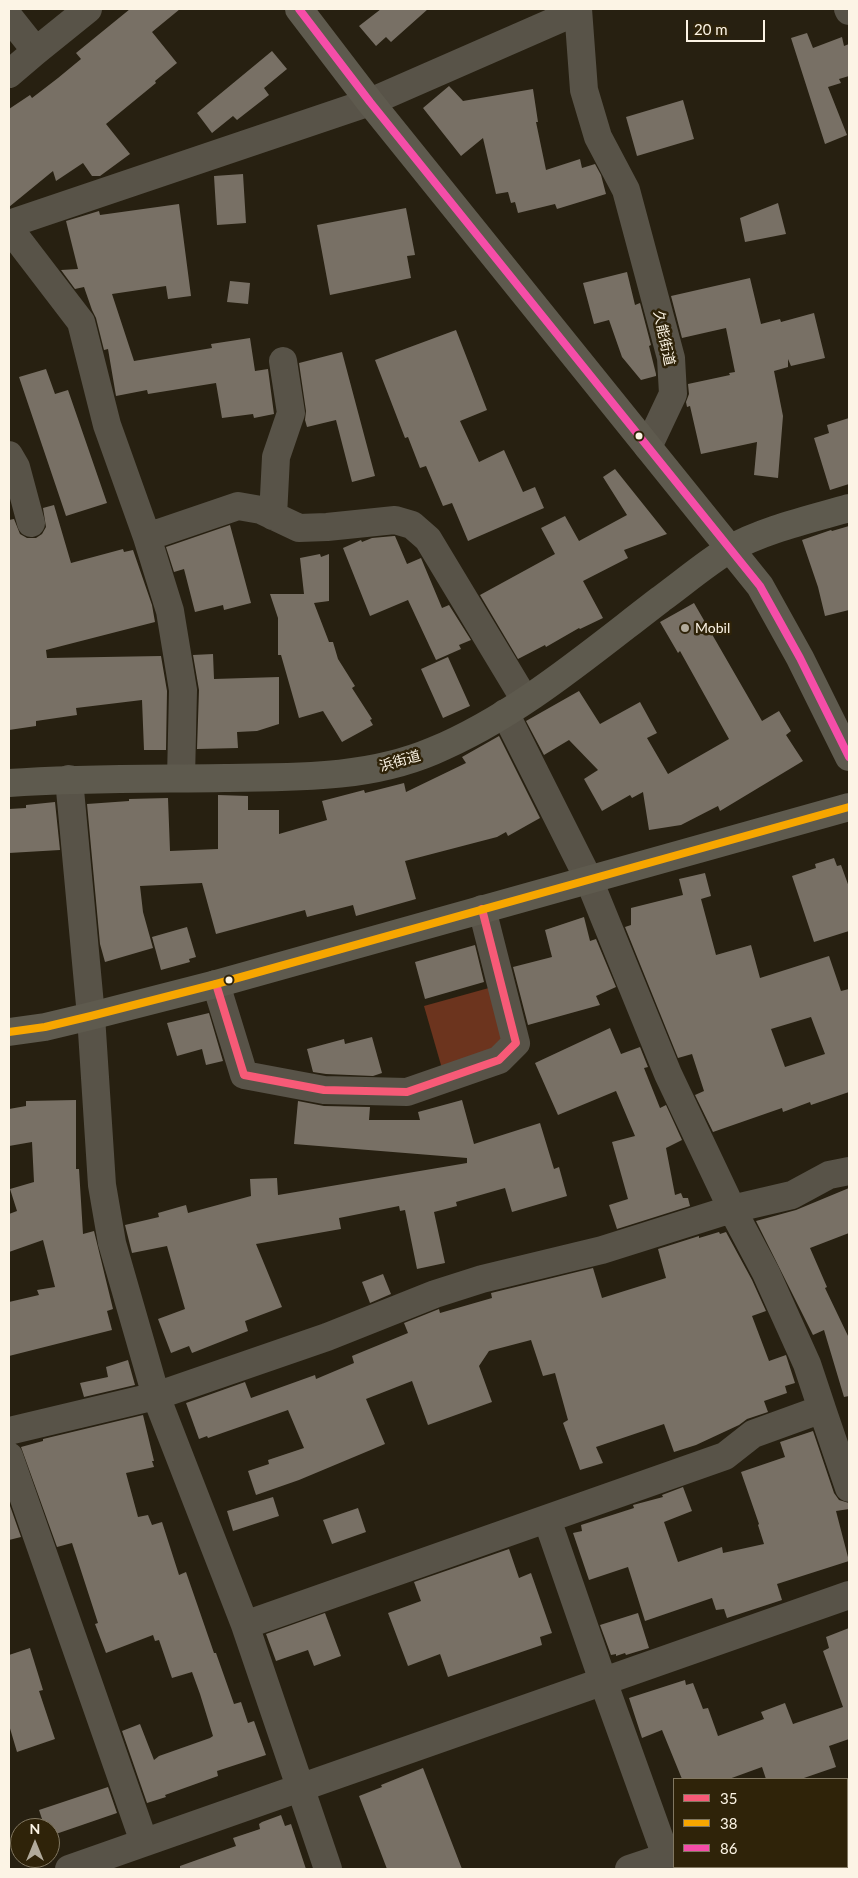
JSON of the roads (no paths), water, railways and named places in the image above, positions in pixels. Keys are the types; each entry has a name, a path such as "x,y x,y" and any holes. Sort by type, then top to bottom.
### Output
{"street":[{"path":"9,74 88,9"},
{"path":"299,9 370,102 760,586 800,658 849,758"},
{"path":"9,224 370,102 578,10"},
{"name":"久能街道","path":"578,10 584,90 598,137 626,190 671,358 673,394 648,447"},
{"path":"9,17 36,51"},
{"path":"9,228 81,322 107,426 147,537 170,611 183,690 181,778"},
{"path":"273,516 276,457 291,413 283,361"},
{"path":"9,455 16,467 31,523"},
{"path":"147,537 238,506 261,510 300,528 327,528 395,520 412,525 428,539 515,706 589,880 668,1074 732,1210 766,1273 803,1355 849,1488"},
{"path":"729,549 769,532 849,508"},
{"name":"浜街道","path":"9,783 69,779 313,777 400,763 431,752 468,735 515,706 550,683 729,549"},
{"path":"69,779 91,1016 102,1185 112,1243 156,1396 245,1625 328,1869"},
{"path":"9,1032 45,1027 216,984 849,807"},
{"path":"216,984 244,1075 324,1090 407,1092 499,1060 516,1043 482,909"},
{"path":"9,1431 156,1396 327,1337 454,1288 602,1250 732,1210 792,1195 828,1175 849,1171"},
{"path":"245,1625 725,1456 753,1434 822,1410"},
{"path":"9,1456 144,1842"},
{"path":"547,1519 603,1681 670,1855 630,1869"},
{"path":"69,1869 849,1595"}],"place":[{"name":"Mobil","path":"685,628"}]}
